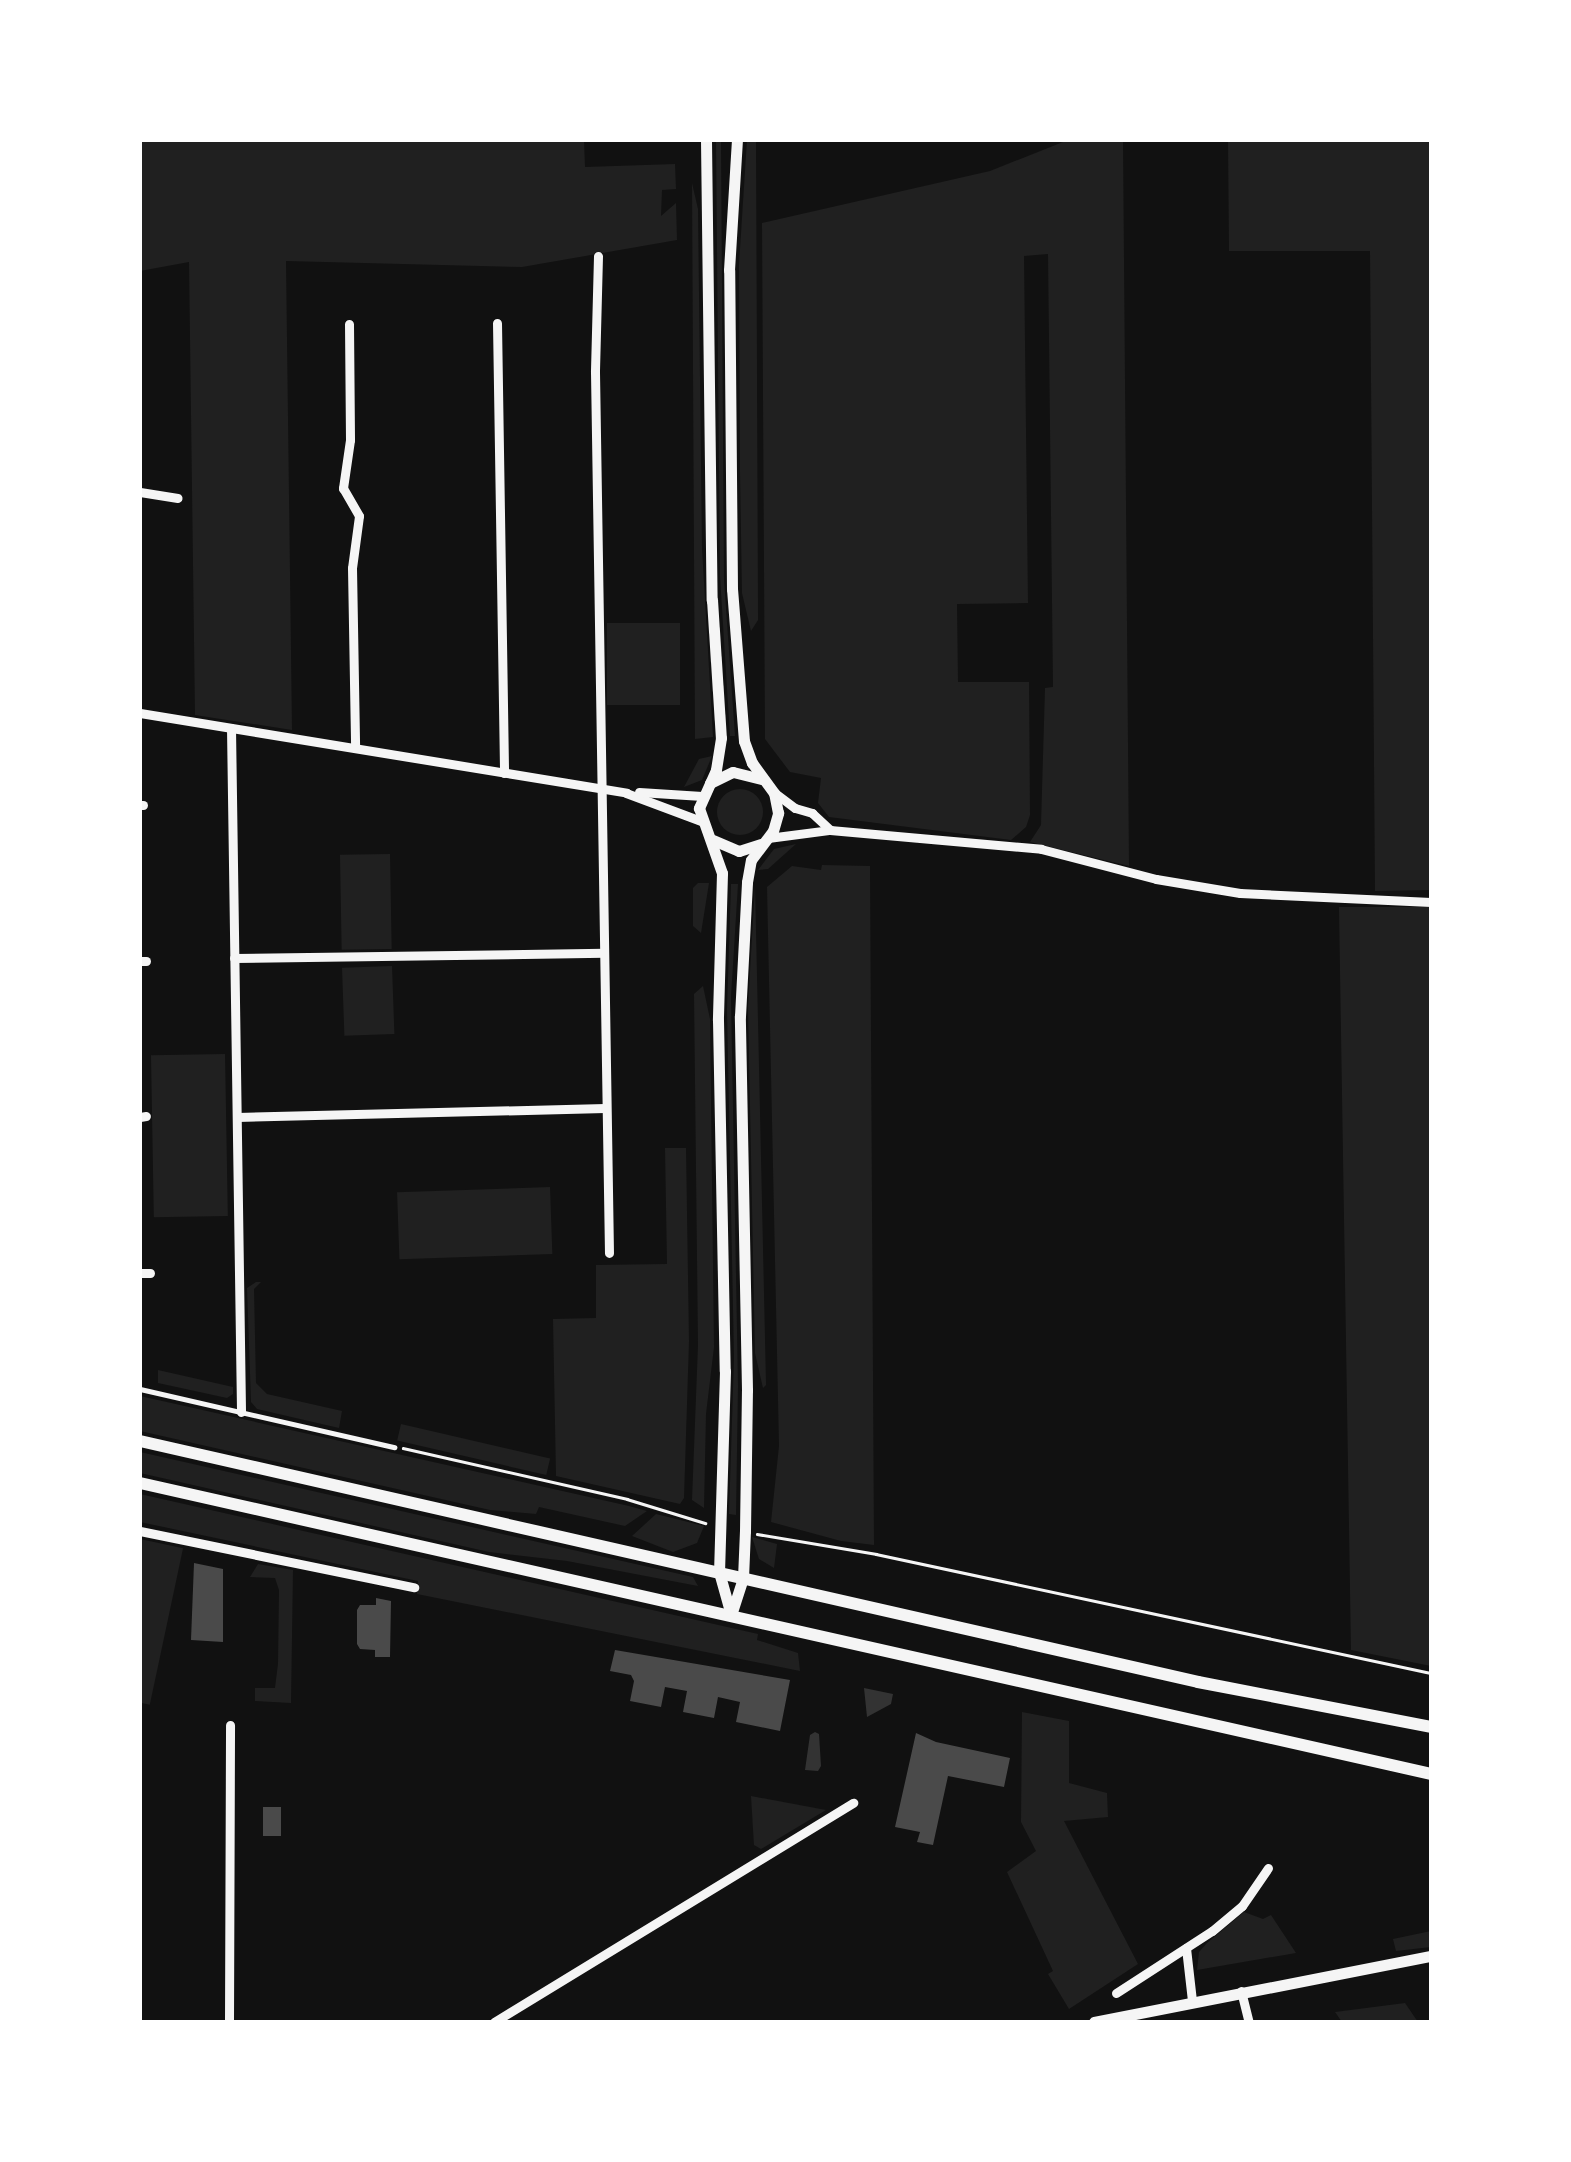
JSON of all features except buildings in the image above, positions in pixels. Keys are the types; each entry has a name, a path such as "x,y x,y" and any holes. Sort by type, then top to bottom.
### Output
{"main road":[{"path":"140,1442 1198,1682 1431,1728"},
{"path":"140,1483 1431,1774"}],"street":[{"path":"706,140 712,600 721,738 710,783 702,796 700,821 721,863 718,1020 725,1371 719,1572 731,1615"},
{"path":"731,1615 742,1578 748,1390 740,1016 747,874 778,812 771,789 744,741 732,588 729,270 737,140"},
{"path":"598,256 595,372 609,1253"},
{"path":"498,323 504,774"},
{"path":"349,324 350,423 343,488 358,516 352,568 356,748"},
{"path":"140,492 178,498"},
{"path":"140,713 504,774 626,792 702,796"},
{"path":"231,728 241,1412"},
{"path":"710,783 733,772 746,772 795,808 812,813 830,830"},
{"path":"626,792 700,821"},
{"path":"710,838 739,851 768,838 830,830 1041,849 1156,879 1259,895 1431,902"},
{"path":"234,958 604,952"},
{"path":"237,1117 606,1108"},
{"path":"140,1530 414,1587"},
{"path":"229,2022 230,1725"},
{"path":"494,2022 805,1836 854,1802"},
{"path":"1116,1992 1186,1948 1242,1906 1268,1868"},
{"path":"1186,1948 1192,2002"},
{"path":"1094,2022 1431,1956"},
{"path":"1241,1991 1249,2022"}],"lane":[{"path":"140,1389 394,1446"}],"path":[{"path":"394,1446 627,1499 704,1523"},
{"path":"753,1533 1431,1673"}],"shaded area":[{"path":"140,140 584,140 585,167 675,164 676,189 662,190 661,216 676,203 677,240 522,267 286,261 292,730 195,715 189,262 140,271"},
{"path":"716,140 721,140 724,580 735,736 730,736 720,576"},
{"path":"747,140 756,140 758,620 751,631 742,593 740,471 739,265"},
{"path":"1068,140 1123,140 1129,866 1030,842 1041,825 1045,688 1053,687 1048,254 1024,256 1028,603 957,604 958,682 1029,682 1030,815 1026,827 1011,840 829,817 818,803 821,778 790,772 765,739 762,223 990,171"},
{"path":"1228,140 1431,140 1431,890 1375,891 1370,251 1229,251"},
{"path":"692,183 698,209 702,548 713,737 695,739"},
{"path":"607,623 680,623 680,705 607,705"},
{"path":"712,756 702,780 684,787 699,759"},
{"path":"740,789 756,796 763,812 756,828 740,835 724,828 717,812 724,796"},
{"path":"796,844 768,869 758,870 774,849"},
{"path":"390,854 392,949 342,950 340,855"},
{"path":"822,865 870,866 874,1545 841,1541 771,1522 779,1446 767,887 792,866 821,870"},
{"path":"698,883 709,883 701,933 693,926 693,888"},
{"path":"731,884 738,884 731,997 738,1386 736,1515 729,1514 734,1358 727,1009"},
{"path":"755,886 766,1385 763,1388 755,1353 748,1006"},
{"path":"1339,907 1431,907 1431,1666 1351,1650"},
{"path":"392,966 394,1034 344,1036 342,968"},
{"path":"703,986 710,1019 714,1347 706,1414 704,1508 692,1500 698,1345 694,994"},
{"path":"225,1054 228,1216 154,1217 151,1055"},
{"path":"665,1148 686,1148 689,1341 684,1498 680,1504 556,1476 553,1319 596,1318 596,1265 667,1264"},
{"path":"550,1187 552,1254 399,1259 397,1192"},
{"path":"261,1282 254,1289 256,1383 267,1394 342,1411 339,1428 257,1409 251,1402 247,1288"},
{"path":"158,1370 233,1387 233,1394 227,1398 158,1383"},
{"path":"140,1396 647,1511 625,1526 539,1507 536,1514 490,1510 140,1431"},
{"path":"401,1424 550,1458 546,1475 397,1441"},
{"path":"140,1452 693,1577 698,1586 567,1561 489,1552 140,1473"},
{"path":"140,1494 758,1634 757,1640 798,1653 800,1671 417,1594 418,1581 140,1522"},
{"path":"656,1514 704,1526 697,1543 673,1552 632,1536"},
{"path":"752,1537 777,1544 774,1568 759,1559"},
{"path":"140,1539 183,1548 150,1705 140,1703"},
{"path":"258,1564 293,1570 291,1703 255,1701 255,1688 275,1688 278,1664 279,1590 275,1578 250,1577"},
{"path":"864,1688 893,1694 891,1704 867,1717"},
{"path":"1022,1712 1069,1721 1069,1783 1107,1793 1108,1817 1064,1821 1138,1964 1069,2009 1048,1974 1053,1971 1007,1872 1036,1851 1021,1822"},
{"path":"819,1734 821,1766 818,1771 805,1770 810,1735"},
{"path":"751,1796 826,1810 761,1849 754,1845"},
{"path":"1244,1912 1263,1919 1271,1915 1296,1953 1197,1970 1199,1952"},
{"path":"1431,1931 1431,1947 1396,1951 1393,1939"},
{"path":"1405,2003 1418,2022 1342,2022 1335,2012"}]}
